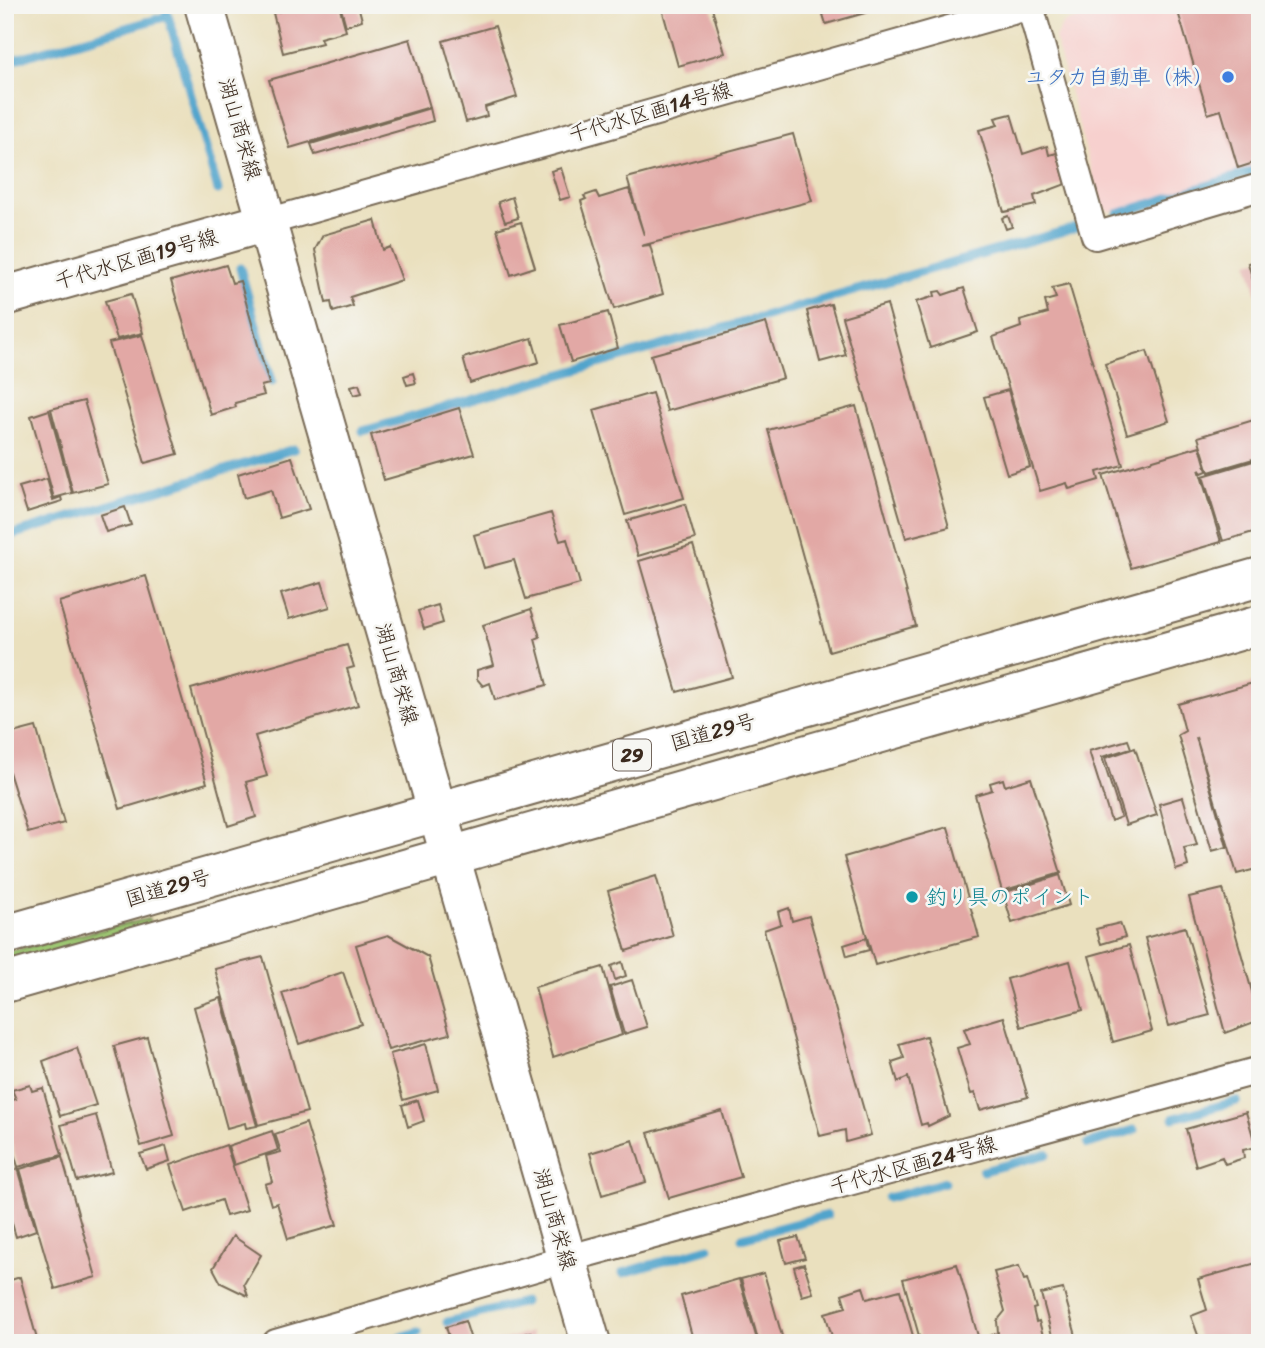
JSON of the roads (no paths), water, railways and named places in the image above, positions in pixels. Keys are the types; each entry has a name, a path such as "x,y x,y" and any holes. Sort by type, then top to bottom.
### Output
{"main road":[{"name":"湖山商栄線","path":"204,5 591,1343"},
{"name":"千代水区画19号線","path":"5,296 267,222"},
{"name":"国道29号","path":"5,934 1260,577"},
{"name":"29","path":"5,983 1260,625"}],"street":[{"name":"千代水区画14号線","path":"267,222 1032,6"},
{"path":"1032,6 1095,236 1260,187"},
{"name":"千代水区画24号線","path":"276,1343 566,1259 1260,1070"}],"waterway":[{"path":"165,5 218,190"},
{"path":"5,62 168,16"},
{"path":"1118,214 1260,169"},
{"path":"363,431 1078,227"},
{"path":"240,268 272,382"},
{"path":"5,537 294,449"},
{"path":"1174,1118 1237,1101"},
{"path":"1088,1144 1134,1130"},
{"path":"983,1171 1047,1154"},
{"path":"888,1198 945,1182"},
{"path":"742,1238 827,1215"},
{"path":"623,1273 709,1248"},
{"path":"447,1322 524,1302"},
{"path":"381,1343 418,1332"}],"place":[{"name":"ユタカ自動車（株）","path":"1228,77"},
{"name":"釣り具のポイント","path":"912,897"}]}
